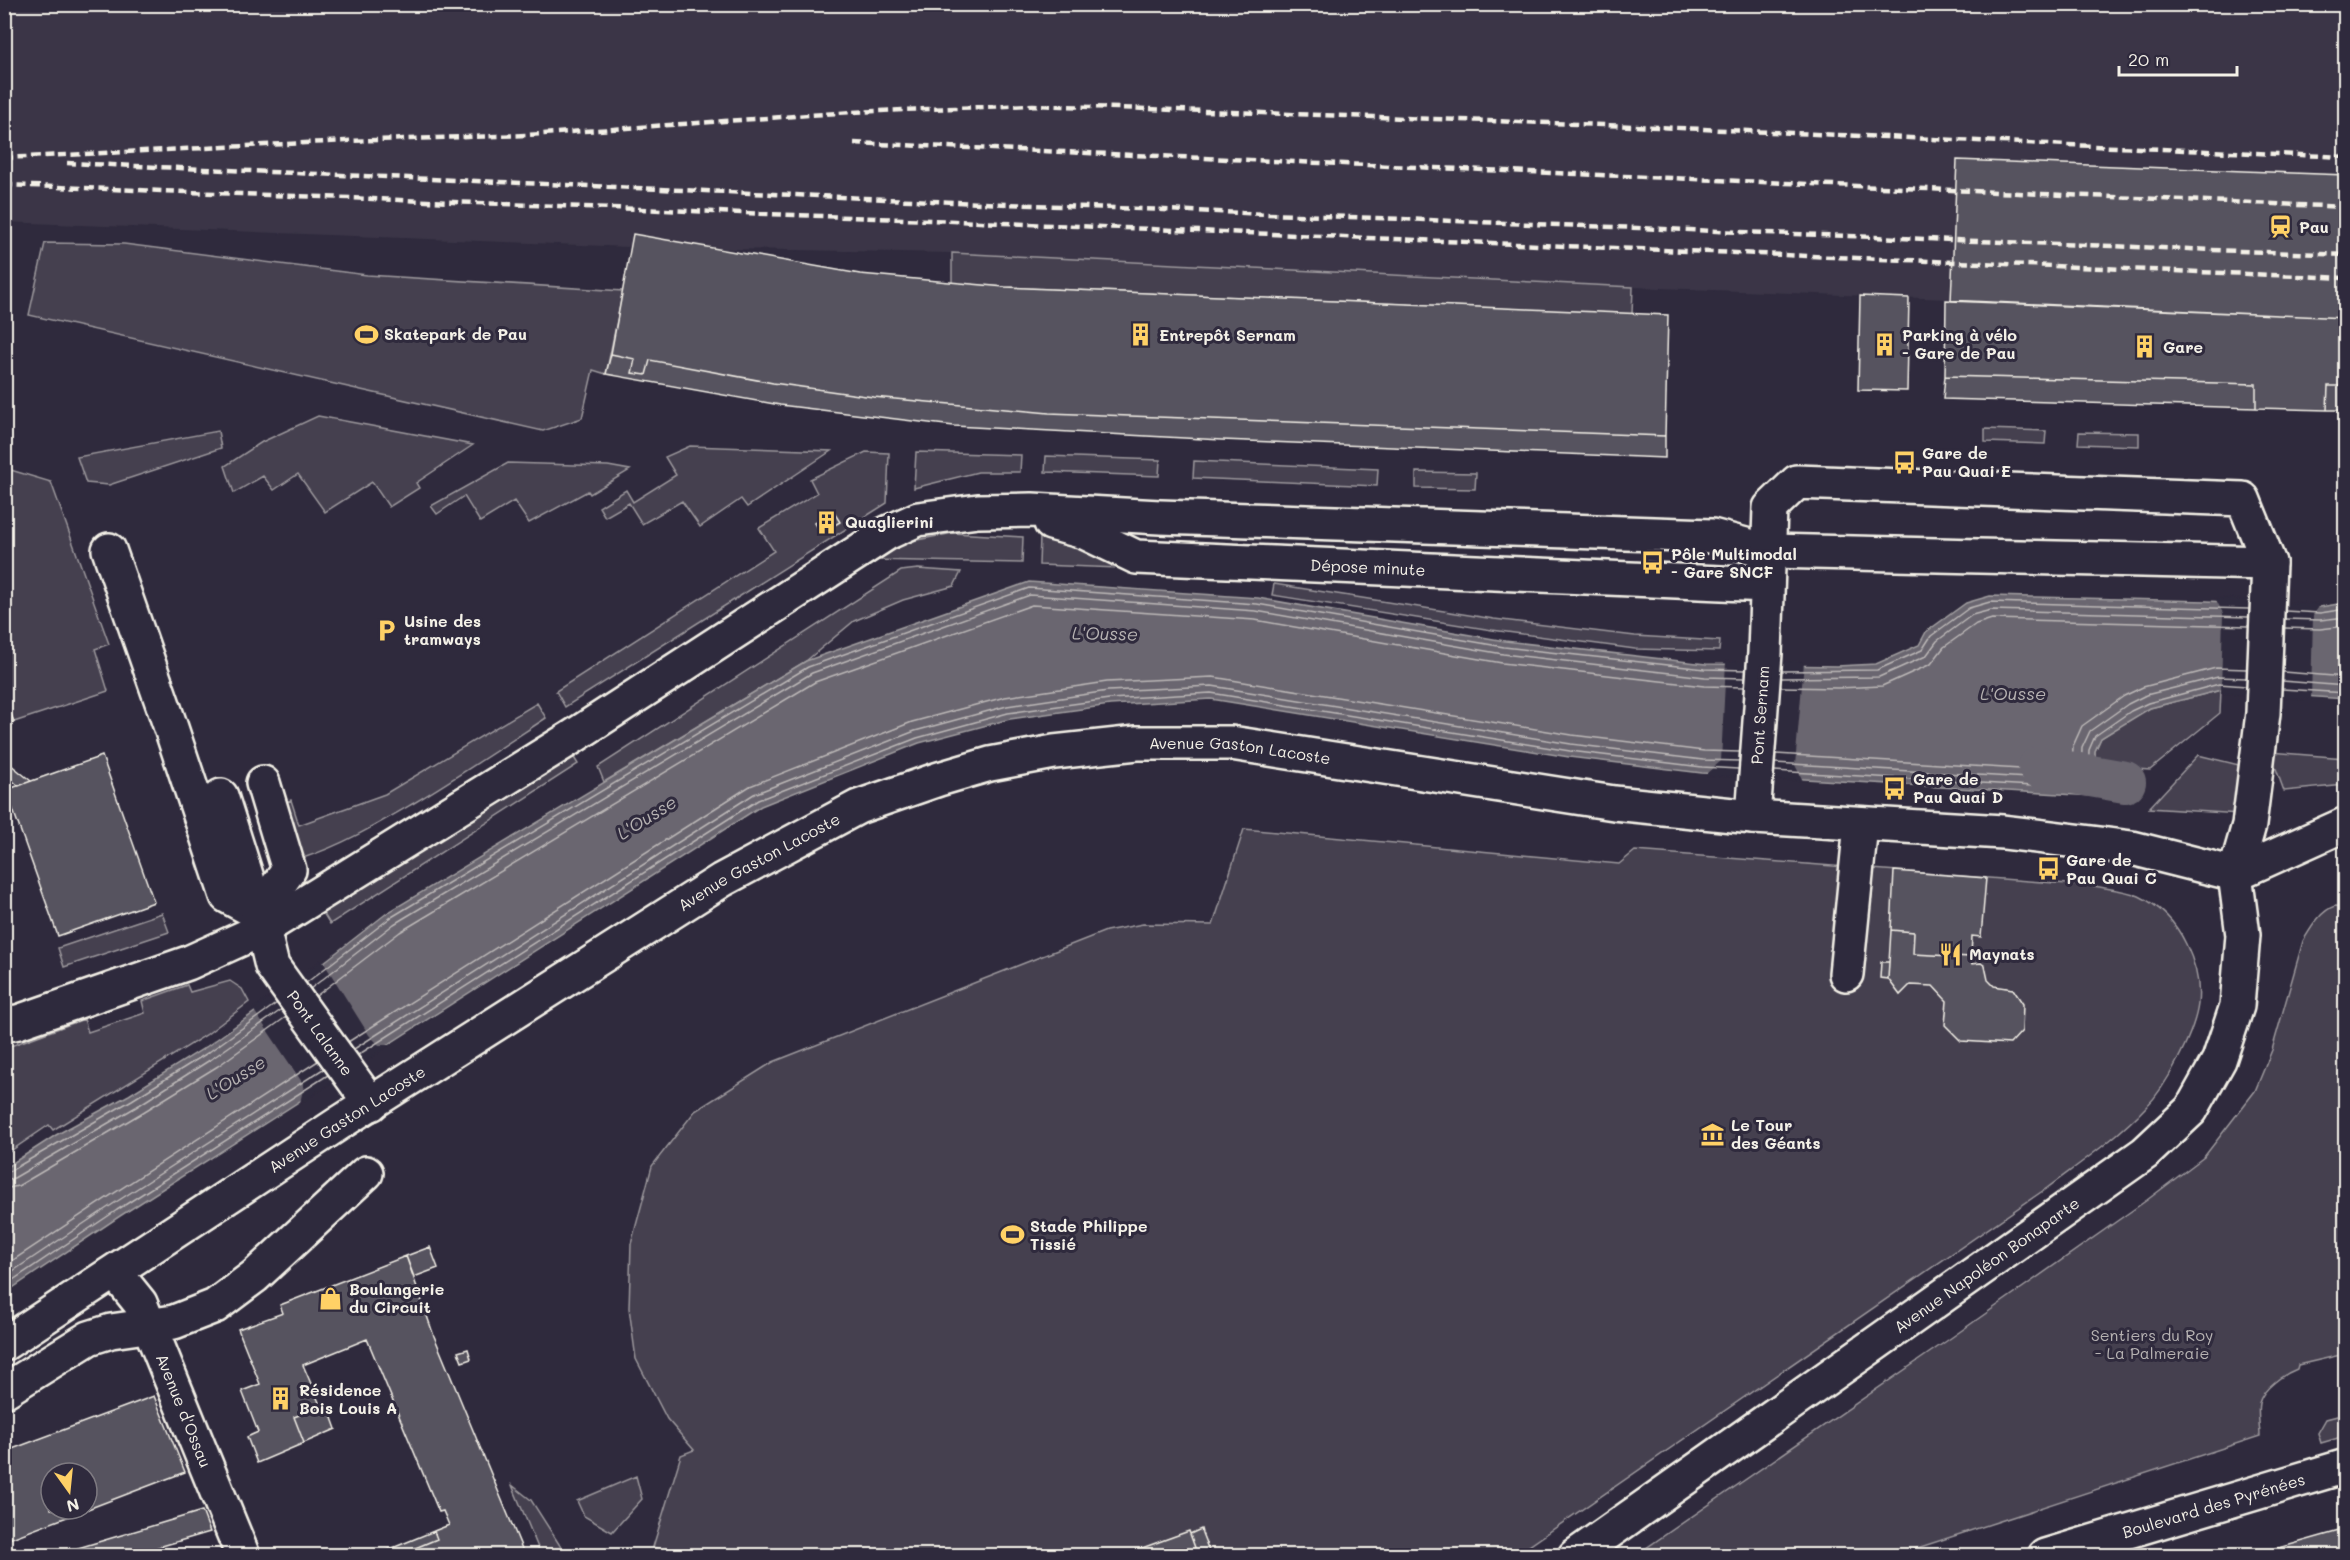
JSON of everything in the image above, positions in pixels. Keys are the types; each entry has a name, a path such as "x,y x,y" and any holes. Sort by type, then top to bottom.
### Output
{"main road":[{"name":"Pont Sernam","path":"1753,817 1765,653 1770,508 1797,482 2243,499 2269,563"},
{"path":"4,1025 188,963 571,738 887,533 918,519 978,511 1032,510 1160,517 1712,536 1768,551 2269,563 2263,713 2249,825 2235,874"},
{"name":"Dépose minute","path":"978,511 1032,518 1084,532 1136,557 1767,585"},
{"path":"109,550 227,896 260,921"},
{"name":"Avenue Gaston Lacoste","path":"4,1344 115,1272 364,1095 732,874 858,807 990,764 1054,752 1137,743 1231,743 1614,803 1753,817 2003,832 2132,848 2235,874"},
{"name":"Pont Lalanne","path":"260,921 289,870 241,790 260,921 272,966 364,1095"},
{"path":"1846,974 1861,824"},
{"path":"2235,874 2346,824"},
{"name":"Avenue Napoléon Bonaparte","path":"1575,1556 2145,1153 2191,1110 2219,1060 2237,1006 2243,935 2235,874"},
{"path":"4,1392 89,1338 111,1331 174,1322 214,1306 255,1276 366,1173"},
{"name":"Avenue d'Ossau","path":"115,1272 140,1303 243,1556"},
{"name":"Boulevard des Pyrénées","path":"2045,1556 2111,1545 2346,1466"}],"shaded area":[{"path":"5,5 2345,5 2345,314 1633,287 952,253 630,247 5,222"}],"green space":[{"name":"Skatepark de Pau","path":"45,243 124,244 367,275 623,291 606,374 593,370 582,418 543,431 29,315"},
{"path":"952,253 1633,287 1632,314 952,283"},
{"path":"318,416 473,445 416,483 419,488 389,507 372,482 325,512 298,474 274,490 263,476 234,493 225,466 262,442"},
{"path":"1985,429 2046,431 2045,444 1985,442"},
{"path":"218,431 221,448 109,485 86,483 77,457"},
{"path":"2079,432 2139,433 2139,446 2078,444"},
{"path":"690,446 831,451 747,507 741,499 700,527 682,501 642,524 629,503 605,517 599,507 626,490 633,502 676,475 665,457"},
{"path":"866,452 889,453 887,503 565,707 556,691 774,551 759,528 817,493 810,479"},
{"path":"916,452 1021,455 1020,472 978,472 914,488"},
{"path":"1046,456 1160,460 1159,476 1045,472"},
{"path":"1194,461 1378,469 1377,486 1193,478"},
{"path":"508,463 608,466 630,470 590,494 588,491 529,523 514,501 480,522 464,496 437,514 431,506"},
{"path":"4,468 51,482 109,644 95,649 108,691 14,722 4,696"},
{"path":"1416,472 1476,473 1475,489 1416,488"},
{"path":"953,533 1023,537 1022,563 870,560 907,542"},
{"path":"1040,537 1061,540 1116,563 1119,568 1039,565"},
{"path":"918,569 961,572 954,586 903,600 854,621 806,661 604,782 598,767 901,571"},
{"path":"1274,584 1494,619 1635,636 1720,641 1719,651 1635,649 1492,630 1272,595"},
{"path":"2221,690 2220,713 2150,770 2095,766 2095,751 2101,738 2135,716 2150,708"},
{"path":"537,703 546,718 431,793 332,847 303,858 291,853 283,803 291,800 299,825 385,794"},
{"path":"568,748 578,764 330,924 320,908"},
{"path":"2270,752 2345,758 2345,785 2284,791"},
{"path":"2198,755 2243,766 2240,814 2149,808"},
{"path":"1244,829 1619,864 1635,851 2094,886 2117,890 2147,900 2167,916 2177,929 2193,961 2199,990 2198,1004 2185,1046 2163,1085 2146,1107 2111,1140 2047,1188 1516,1555 677,1555 653,1547 681,1455 694,1450 667,1419 636,1359 629,1308 631,1244 652,1166 695,1111 773,1062 1106,931 1143,924 1213,925"},
{"name":"Sentiers du Roy - La Palmeraie","path":"2335,906 2346,907 2345,1354 2298,1365 2297,1369 2269,1387 2259,1403 2260,1436 1896,1555 1636,1555 1948,1340 2147,1200 2204,1157 2255,1091 2272,1050 2303,941 2320,916"},
{"path":"162,913 169,932 64,967 58,948"},
{"path":"230,981 242,989 249,1002 206,1035 53,1130 49,1125 6,1154 5,1048 84,1019 88,1032 145,1013 142,1001 187,985 190,992"},
{"path":"2345,1414 2345,1436 2321,1443 2318,1433 2326,1419"},
{"path":"636,1476 642,1499 612,1532 584,1516 577,1501"},
{"path":"512,1485 531,1500 566,1555 541,1555"}],"water":[{"name":"L'Ousse","path":"1029,582 1258,598 1505,641 1706,664 1837,666 1876,664 1919,645 1926,632 1966,603 1990,596 2207,601 2320,607 2345,603 2345,699 2221,690 2150,708 2101,738 2095,751 2094,796 1702,773 1569,757 1211,699 1110,705 1010,719 919,743 761,806 120,1216 5,1293 5,1168 56,1135 129,1095 206,1047 319,966 387,913 806,661"}],"pier":[{"path":"2215,598 2321,604 2313,615 2311,700 2221,693 2223,613"},
{"path":"1726,661 1804,662 1795,765 1803,781 1773,780 1756,776 1707,777 1707,773 1721,761"},
{"path":"322,960 369,1035 379,1045 390,1045 300,1103 304,1085 253,1009"}],"building":[{"path":"1957,160 2346,175 2346,318 1951,301"},
{"name":"Entrepôt Sernam","path":"633,234 860,274 1005,287 1668,315 1665,436 1049,413 873,397 773,383 650,360 646,375 632,373 635,359 611,354"},
{"name":"Parking à vélo - Gare de Pau","path":"1860,296 1909,298 1907,391 1858,390"},
{"name":"Gare","path":"1946,300 2346,318 2346,386 2328,386 2327,410 2256,408 2256,384 1945,376"},
{"path":"611,354 635,359 632,373 646,375 650,360 773,383 873,397 1049,413 1665,436 1665,458 1222,440 954,426 780,405 606,374"},
{"path":"1945,376 2256,384 2256,408 1943,399"},
{"path":"2328,386 2346,386 2346,410 2327,410"},
{"name":"Quaglierini","path":"833,511 840,522 821,533 815,523"},
{"path":"4,696 14,722 4,725"},
{"path":"102,756 154,902 58,936 6,790"},
{"path":"4,759 31,781 19,786 4,774"},
{"path":"1894,871 1986,878 1981,937 1972,936 1971,957 1913,954 1914,932 1891,930"},
{"path":"1891,930 1914,932 1913,954 1971,957 1972,964 1981,963 1985,966 1988,980 1994,986 2013,989 2023,1004 2022,1031 2010,1044 1961,1041 1945,1025 1947,1001 1933,986 1910,985 1900,995 1888,979"},
{"path":"1881,962 1889,962 1888,979 1880,978"},
{"path":"430,1247 438,1268 414,1277 406,1256"},
{"name":"Résidence Bois Louis A","path":"406,1256 434,1336 525,1556 396,1556 437,1539 434,1531 449,1525 443,1511 439,1512 367,1339 303,1365 321,1407 294,1417 304,1443 257,1463 247,1437 258,1432 242,1391 260,1384 238,1329 283,1313 280,1305"},
{"path":"468,1349 471,1359 462,1362 458,1352"},
{"path":"154,1396 185,1472 99,1505 99,1461 39,1461 39,1521 56,1521 4,1541 4,1452"},
{"path":"327,1404 336,1429 304,1443 294,1417"},
{"path":"202,1511 210,1532 128,1556 80,1556 78,1548"},
{"path":"1201,1529 1211,1556 1198,1556 1190,1534"},
{"path":"2346,1529 2346,1556 2251,1556"},
{"path":"434,1531 437,1539 396,1556 373,1556"},
{"path":"1189,1531 1198,1556 1120,1556"}],"waterway":[{"path":"2039,767 2125,782"}],"railway":[{"path":"4,158 346,141 528,135 852,112 1033,105 1633,126 2346,157"},
{"path":"854,143 2346,207"},
{"path":"67,163 955,202 2346,255"},
{"path":"4,185 2346,278"}],"place":[{"name":"Pau","path":"2281,227"},
{"name":"Skatepark de Pau","path":"366,334"},
{"name":"Entrepôt Sernam","path":"1141,335"},
{"name":"Parking à vélo - Gare de Pau","path":"1884,344"},
{"name":"Gare","path":"2145,347"},
{"name":"Gare de Pau Quai E","path":"1904,462"},
{"name":"Quaglierini","path":"827,522"},
{"name":"Pôle Multimodal - Gare SNCF","path":"1653,563"},
{"name":"Usine des tramways","path":"386,630"},
{"name":"Gare de Pau Quai D","path":"1895,788"},
{"name":"Gare de Pau Quai C","path":"2048,869"},
{"name":"Maynats","path":"1951,954"},
{"name":"Le Tour des Géants","path":"1713,1134"},
{"name":"Stade Philippe Tissié","path":"1012,1235"},
{"name":"Boulangerie du Circuit","path":"331,1298"},
{"name":"Résidence Bois Louis A","path":"281,1399"}]}
